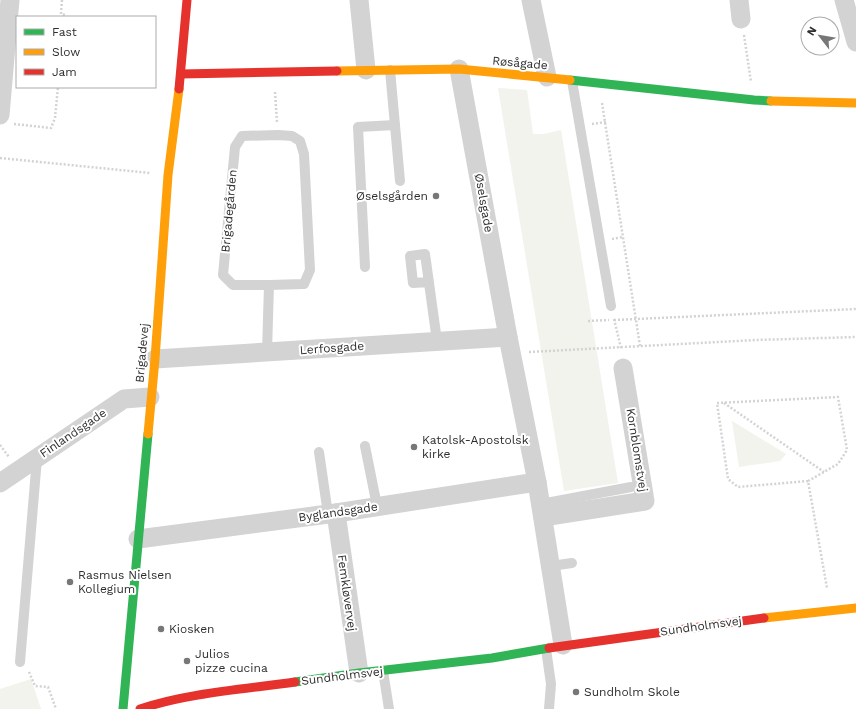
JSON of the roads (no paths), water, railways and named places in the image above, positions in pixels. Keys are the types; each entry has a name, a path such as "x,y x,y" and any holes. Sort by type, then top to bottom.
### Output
{"street":[{"path":"4,119 10,0"},
{"name":"Brigadevej","path":"123,709 150,397 155,359 168,175 181,74 187,0"},
{"path":"359,0 366,70"},
{"path":"531,0 547,78"},
{"path":"739,0 741,19"},
{"path":"844,0 856,42"},
{"name":"Røsågade","path":"181,74 366,70 459,70 754,100 856,104"},
{"name":"Øselsgade","path":"459,70 510,344"},
{"name":"Lerfosgade","path":"155,359 437,341 510,344"},
{"path":"510,344 542,511 550,566 555,647"},
{"name":"Kornblomstvej","path":"542,511 645,501 623,368"},
{"name":"Finlandsgade","path":"0,483 124,399 150,397"},
{"name":"Byglandsgade","path":"138,539 332,513 537,482"},
{"name":"Femkløvervej","path":"332,513 359,673"},
{"name":"Sundholmsvej","path":"140,709 156,703 201,695 359,673 492,658 555,647 798,613 856,608"}],"lane":[{"path":"390,70 400,181"},
{"path":"572,81 611,306"},
{"path":"365,267 358,127 395,125"},
{"name":"Brigadegården","path":"242,136 292,136 300,141 304,154 310,270 304,284 269,285 233,285 224,275 235,147 242,136"},
{"path":"429,282 437,341"},
{"path":"267,352 269,285"},
{"path":"365,446 377,506"},
{"path":"319,452 332,513"},
{"path":"20,662 37,458"},
{"path":"542,511 631,487"},
{"path":"550,566 572,563"},
{"path":"549,709 555,647"},
{"path":"383,671 389,709"}],"place":[{"name":"Øselsgården","path":"436,196"},
{"name":"Katolsk-Apostolsk kirke","path":"414,447"},
{"name":"Rasmus Nielsen Kollegium","path":"70,582"},
{"name":"Kiosken","path":"161,629"},
{"name":"Julios pizze cucina","path":"187,661"},
{"name":"Sundholm Skole","path":"576,692"}]}
